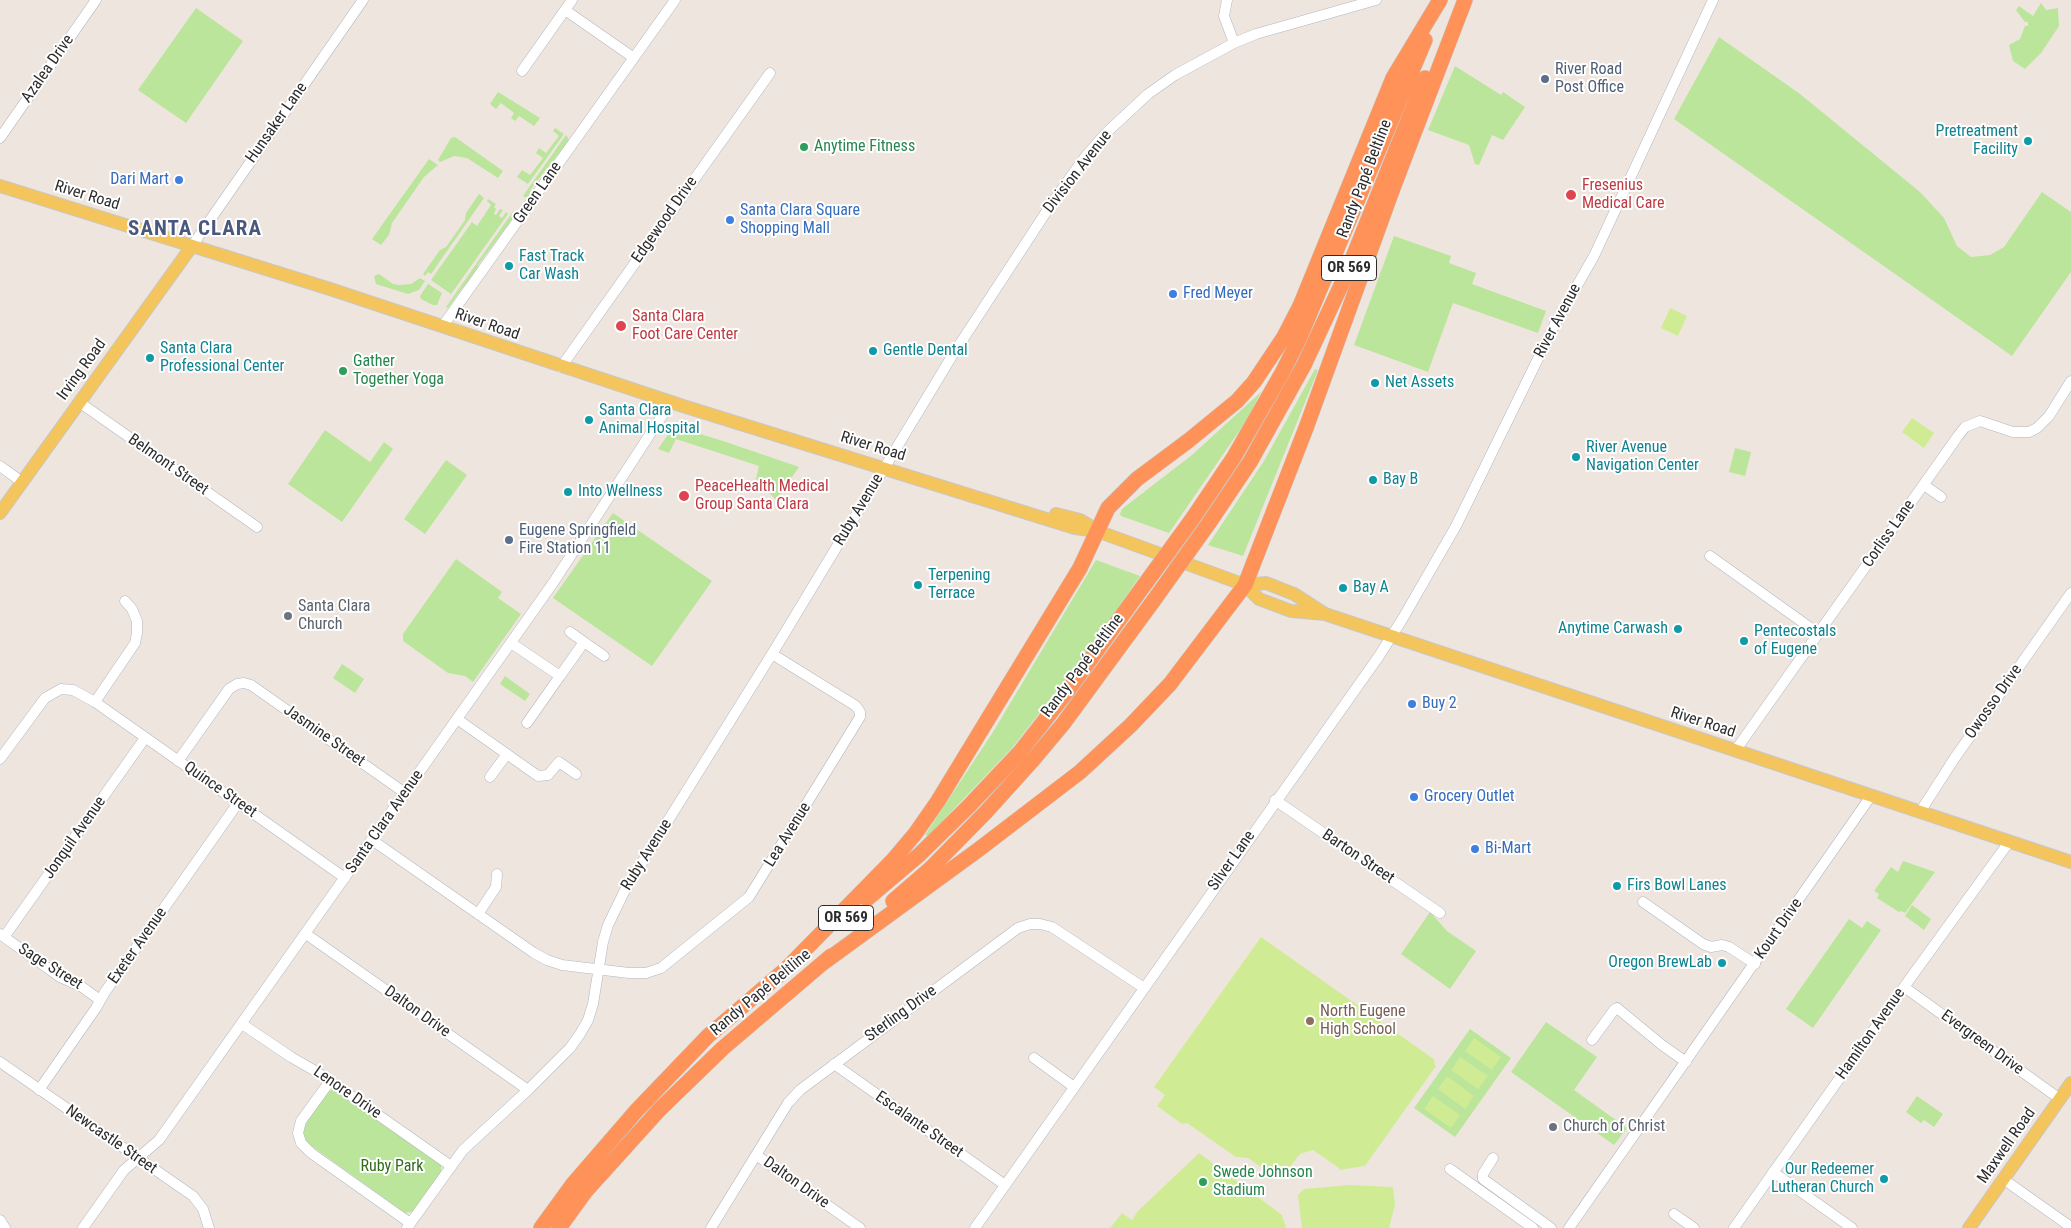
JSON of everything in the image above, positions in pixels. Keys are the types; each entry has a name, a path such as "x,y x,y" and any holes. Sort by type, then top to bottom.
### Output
{"highway":[{"path":"786,969 893,860 915,834 938,801 1080,568 1105,512 1136,479 1216,420 1254,382 1284,337 1303,298 1393,78 1440,0"},
{"name":"Randy Papé Beltline","path":"541,1228 573,1184 637,1110 708,1036 919,855 1020,752 1066,693 1193,518 1234,457 1277,381 1299,339 1398,101 1444,0"},
{"path":"824,963 978,850 1080,772 1131,725 1170,684 1245,584 1306,428 1464,0"},
{"name":"Randy Papé Beltline","path":"559,1228 585,1192 660,1109 723,1048 824,963 930,869 986,812 1063,724 1209,523 1272,426 1345,277 1412,107 1464,0"}],"main road":[{"name":"River Road","path":"0,186 192,246 561,367 964,493 1009,501 1073,518 1084,522 1097,531 1245,584 1266,583 1294,594 1325,614"},
{"name":"Irving Road","path":"0,513 192,246"},
{"name":"River Road","path":"1245,584 1259,599 1291,611 1325,614 2071,862"},
{"name":"Maxwell Road","path":"1969,1228 2071,1083"}],"street":[{"name":"Azalea Drive","path":"0,138 96,0"},
{"name":"Hunsaker Lane","path":"192,246 363,0"},
{"path":"522,71 572,0"},
{"name":"Green Lane","path":"442,328 675,0"},
{"path":"1226,0 1224,16 1234,43"},
{"name":"Division Avenue","path":"885,468 952,356 1052,203 1085,158 1117,122 1148,94 1175,75 1234,43 1256,34 1376,0"},
{"name":"River Avenue","path":"1392,636 1446,546 1554,326 1594,256 1713,0"},
{"path":"565,10 634,58"},
{"name":"Edgewood Drive","path":"561,367 770,73"},
{"name":"Corliss Lane","path":"1735,751 1966,427 1980,420 2012,432 2029,432 2037,428 2049,416 2071,381"},
{"name":"Belmont Street","path":"79,402 257,527"},
{"name":"Santa Clara Avenue","path":"83,1228 119,1176 159,1140 242,1024 587,533 671,402"},
{"path":"0,466 22,482"},
{"name":"Ruby Avenue","path":"409,1226 451,1166 469,1144 528,1090 570,1048 580,1034 588,1020 593,1004 608,925 626,888 885,468"},
{"path":"1924,485 1942,497"},
{"path":"1710,556 1819,634"},
{"name":"Owosso Drive","path":"1920,812 1954,759 2071,593"},
{"path":"95,702 135,644 138,633 136,616 125,600"},
{"path":"570,632 604,656"},
{"name":"Silver Lane","path":"974,1228 1392,636"},
{"path":"528,723 584,642"},
{"path":"511,643 560,676"},
{"name":"Lea Avenue","path":"599,969 638,973 661,968 745,901 752,893 858,722 860,712 856,706 772,654"},
{"name":"Jasmine Street","path":"178,761 225,693 233,685 242,683 251,685 405,793"},
{"name":"Quince Street","path":"0,759 45,698 55,691 67,689 79,692 345,878"},
{"path":"457,719 540,776 548,775 559,762 576,774"},
{"name":"Jonquil Avenue","path":"2,936 145,738"},
{"path":"490,777 507,754"},
{"name":"Kourt Drive","path":"1569,1228 1871,796"},
{"name":"Barton Street","path":"1275,800 1440,913"},
{"name":"Exeter Avenue","path":"39,1090 238,803"},
{"path":"372,840 534,953 562,965 599,969"},
{"name":"Hamilton Avenue","path":"1734,1228 2009,842"},
{"path":"478,914 496,887 497,874"},
{"path":"1642,902 1703,944 1729,947 1755,964"},
{"name":"Sterling Drive","path":"711,1228 788,1103 800,1090 1018,928 1030,924 1052,927 1144,988"},
{"name":"Dalton Drive","path":"306,934 528,1090"},
{"name":"Sage Street","path":"2,936 60,977 82,987 100,1000"},
{"name":"Evergreen Drive","path":"1904,987 2060,1099"},
{"path":"1592,1040 1617,1008 1686,1062"},
{"name":"Lenore Drive","path":"242,1024 330,1081 451,1166"},
{"path":"1034,1058 1074,1087"},
{"name":"Newcastle Street","path":"0,1062 193,1196 208,1218 209,1228"},
{"name":"Escalante Street","path":"834,1064 1005,1185"},
{"path":"330,1081 302,1121 298,1133 301,1143 311,1153 409,1226"},
{"name":"Dalton Drive","path":"756,1155 860,1228"},
{"path":"1494,1158 1483,1174 1483,1179 1551,1228"},
{"path":"1450,1169 1533,1228"},
{"path":"1773,1172 1852,1228"},
{"path":"2003,1180 2071,1227"},
{"path":"1674,1214 1694,1228"},
{"path":"0,1220 5,1228"}],"green space":[{"path":"2041,3 2046,10 2058,8 2059,26 2041,53 2025,69 2013,61 2009,45 2020,39 2025,26 2028,26 2028,22 2025,22 2016,10 2019,6 2033,16"},
{"path":"196,8 243,41 186,123 138,90"},
{"path":"1719,37 1800,94 1920,192 1944,218 1957,246 1971,257 1990,255 2004,247 2042,192 2071,212 2071,272 2012,356 1674,119"},
{"path":"1455,66 1501,95 1503,92 1525,107 1503,140 1492,135 1479,165 1475,164 1469,145 1428,130"},
{"path":"498,92 540,118 534,126 519,116 515,121 511,118 514,113 501,103 496,109 490,104"},
{"path":"555,128 564,134 528,184 517,177 522,170 530,175 543,158 536,153 539,148 546,153 559,136 553,131"},
{"path":"566,135 569,140 531,189 529,197 523,196"},
{"path":"455,137 503,171 498,178 467,158 454,156 440,162 438,160 451,138"},
{"path":"429,159 438,165 424,177 392,223 389,235 381,245 372,239"},
{"path":"479,194 484,198 431,274 428,272 425,276 423,274 440,250 446,247 465,220 466,213"},
{"path":"488,199 496,204 494,214 496,215 500,209 503,210 499,216 502,218 506,212 508,214 451,294 431,280 472,222 477,226 491,205 487,201"},
{"path":"514,210 514,217 478,265 479,269 448,308 446,307"},
{"path":"1394,236 1451,256 1449,263 1476,273 1472,284 1546,311 1538,333 1453,303 1428,372 1354,345"},
{"path":"379,274 393,284 399,285 411,284 420,278 425,281 419,290 408,294 376,284 374,276"},
{"path":"428,284 442,293 437,305 421,299 420,296"},
{"path":"1670,308 1687,316 1678,336 1661,328"},
{"path":"1315,369 1318,370 1243,556 1208,545 1264,461"},
{"path":"1261,392 1246,421 1169,533 1121,516 1122,509 1192,455"},
{"path":"1912,418 1934,433 1924,448 1902,432"},
{"path":"674,426 799,467 776,500 756,479 759,466 676,439 669,453 658,449"},
{"path":"325,430 370,462 384,442 393,449 342,522 288,484"},
{"path":"1735,448 1751,452 1745,476 1729,472"},
{"path":"446,460 467,475 425,534 404,519"},
{"path":"613,513 712,581 652,666 553,598"},
{"path":"456,559 502,592 498,598 521,614 473,682 465,676 448,673 403,641 403,634"},
{"path":"1096,560 1140,576 1087,652 1012,748 928,836 925,835 993,732"},
{"path":"342,664 364,679 355,693 333,678"},
{"path":"505,676 530,694 525,701 500,684"},
{"path":"1903,861 1935,872 1905,913 1899,912 1877,898 1879,894 1874,891 1891,867 1898,872"},
{"path":"1912,905 1931,919 1924,930 1905,916"},
{"path":"1430,912 1447,931 1476,951 1450,989 1401,954"},
{"path":"1849,919 1862,928 1867,921 1881,930 1813,1028 1786,1009"},
{"path":"1261,937 1435,1060 1434,1064 1436,1066 1365,1166 1339,1170 1339,1168 1313,1150 1300,1154 1282,1177 1275,1177 1248,1158 1236,1157 1187,1123 1182,1124 1157,1106 1165,1095 1154,1087"},
{"path":"1546,1022 1597,1057 1574,1090 1627,1128 1614,1145 1511,1072"},
{"path":"1470,1029 1511,1058 1455,1137 1414,1108"},
{"path":"1474,1038 1501,1057 1492,1070 1465,1051"},
{"path":"1460,1057 1488,1076 1478,1089 1451,1070"},
{"path":"1447,1076 1474,1096 1465,1109 1438,1089"},
{"name":"Ruby Park","path":"331,1090 336,1090 441,1164 441,1173 415,1211 405,1213 306,1142 303,1132 306,1122"},
{"path":"1433,1096 1460,1115 1451,1128 1424,1109"},
{"path":"1917,1096 1943,1114 1934,1127 1924,1120 1921,1123 1906,1112"},
{"name":"Swede Johnson Stadium","path":"1199,1153 1282,1215 1286,1228 1110,1228 1122,1213 1132,1220 1138,1211"},
{"path":"1349,1185 1393,1187 1395,1205 1389,1228 1302,1228 1298,1195 1304,1189"}],"place":[{"name":"River Road Post Office","path":"1545,79"},
{"name":"Pretreatment Facility","path":"2028,141"},
{"name":"Anytime Fitness","path":"804,147"},
{"name":"Dari Mart","path":"179,180"},
{"name":"Fresenius Medical Care","path":"1571,195"},
{"name":"Santa Clara Square Shopping Mall","path":"730,220"},
{"name":"Fast Track Car Wash","path":"509,266"},
{"name":"Fred Meyer","path":"1173,294"},
{"name":"Santa Clara Foot Care Center","path":"621,326"},
{"name":"Gentle Dental","path":"873,351"},
{"name":"Santa Clara Professional Center","path":"150,358"},
{"name":"Gather Together Yoga","path":"343,371"},
{"name":"Net Assets","path":"1375,383"},
{"name":"Santa Clara Animal Hospital","path":"589,420"},
{"name":"River Avenue Navigation Center","path":"1576,457"},
{"name":"Bay B","path":"1373,480"},
{"name":"Into Wellness","path":"568,492"},
{"name":"PeaceHealth Medical Group Santa Clara","path":"684,496"},
{"name":"Eugene Springfield Fire Station 11","path":"509,540"},
{"name":"Terpening Terrace","path":"918,585"},
{"name":"Bay A","path":"1343,588"},
{"name":"Santa Clara Church","path":"288,616"},
{"name":"Anytime Carwash","path":"1678,629"},
{"name":"Pentecostals of Eugene","path":"1744,641"},
{"name":"Buy 2","path":"1412,704"},
{"name":"Grocery Outlet","path":"1414,797"},
{"name":"Bi-Mart","path":"1475,849"},
{"name":"Firs Bowl Lanes","path":"1617,886"},
{"name":"Oregon BrewLab","path":"1722,963"},
{"name":"North Eugene High School","path":"1310,1021"},
{"name":"Church of Christ","path":"1553,1127"},
{"name":"Our Redeemer Lutheran Church","path":"1884,1179"},
{"name":"Swede Johnson Stadium","path":"1203,1182"}],"district":[{"name":"SANTA CLARA","path":"195,230"}]}
